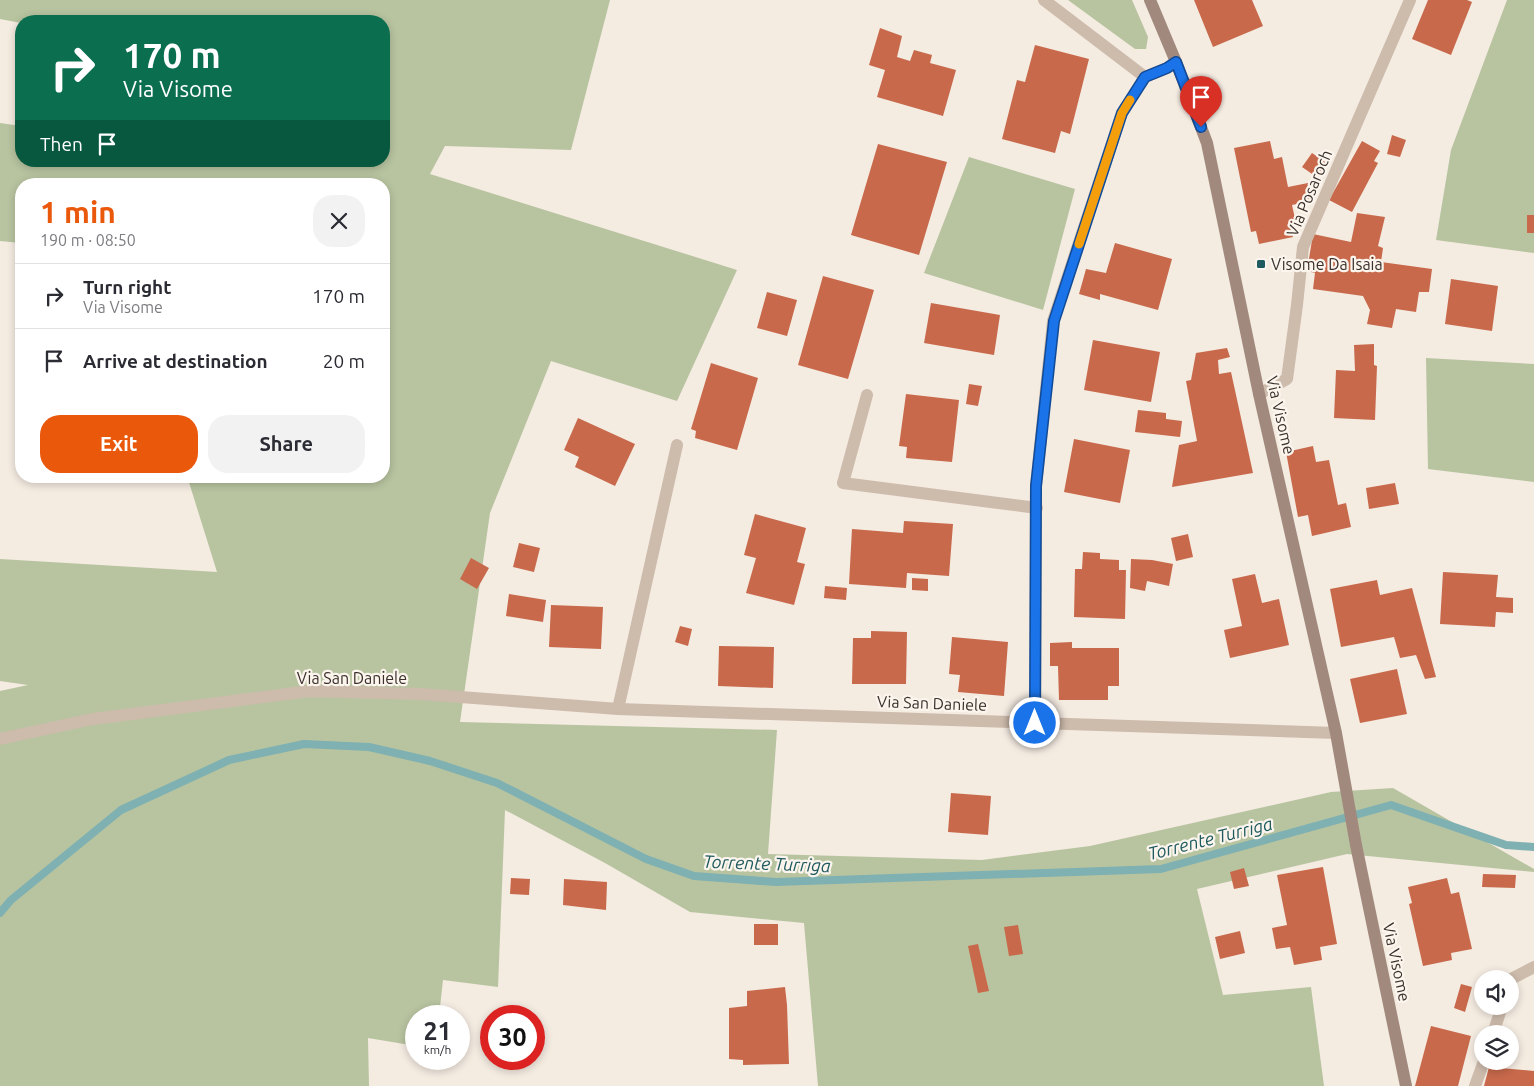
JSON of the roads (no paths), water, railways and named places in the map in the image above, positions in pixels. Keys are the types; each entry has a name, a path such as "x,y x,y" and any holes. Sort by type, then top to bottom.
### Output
{"street":[{"path":"1044,0 1145,77"},
{"name":"Via Visome","path":"1150,0 1207,143 1259,394 1336,733 1356,845 1406,1086"},
{"name":"Via Posaroch","path":"1259,394 1287,379 1303,247 1410,0"},
{"path":"1035,723 1036,486 1054,321 1122,113 1145,77 1176,62"},
{"path":"867,394 843,483 1037,508"},
{"path":"618,709 677,445"},
{"name":"Via San Daniele","path":"0,739 93,719 310,691 421,694 618,709 1336,733"},
{"path":"1519,975 1534,968"},
{"path":"1475,1086 1481,1070"}],"waterway":[{"name":"Torrente Turriga","path":"0,913 11,900 121,810 229,760 304,744 369,747 430,761 497,783 646,859 694,876 776,882 1161,869 1391,805 1506,845 1534,847"}],"place":[{"name":"Visome Da Isaia","path":"1261,264"}]}
